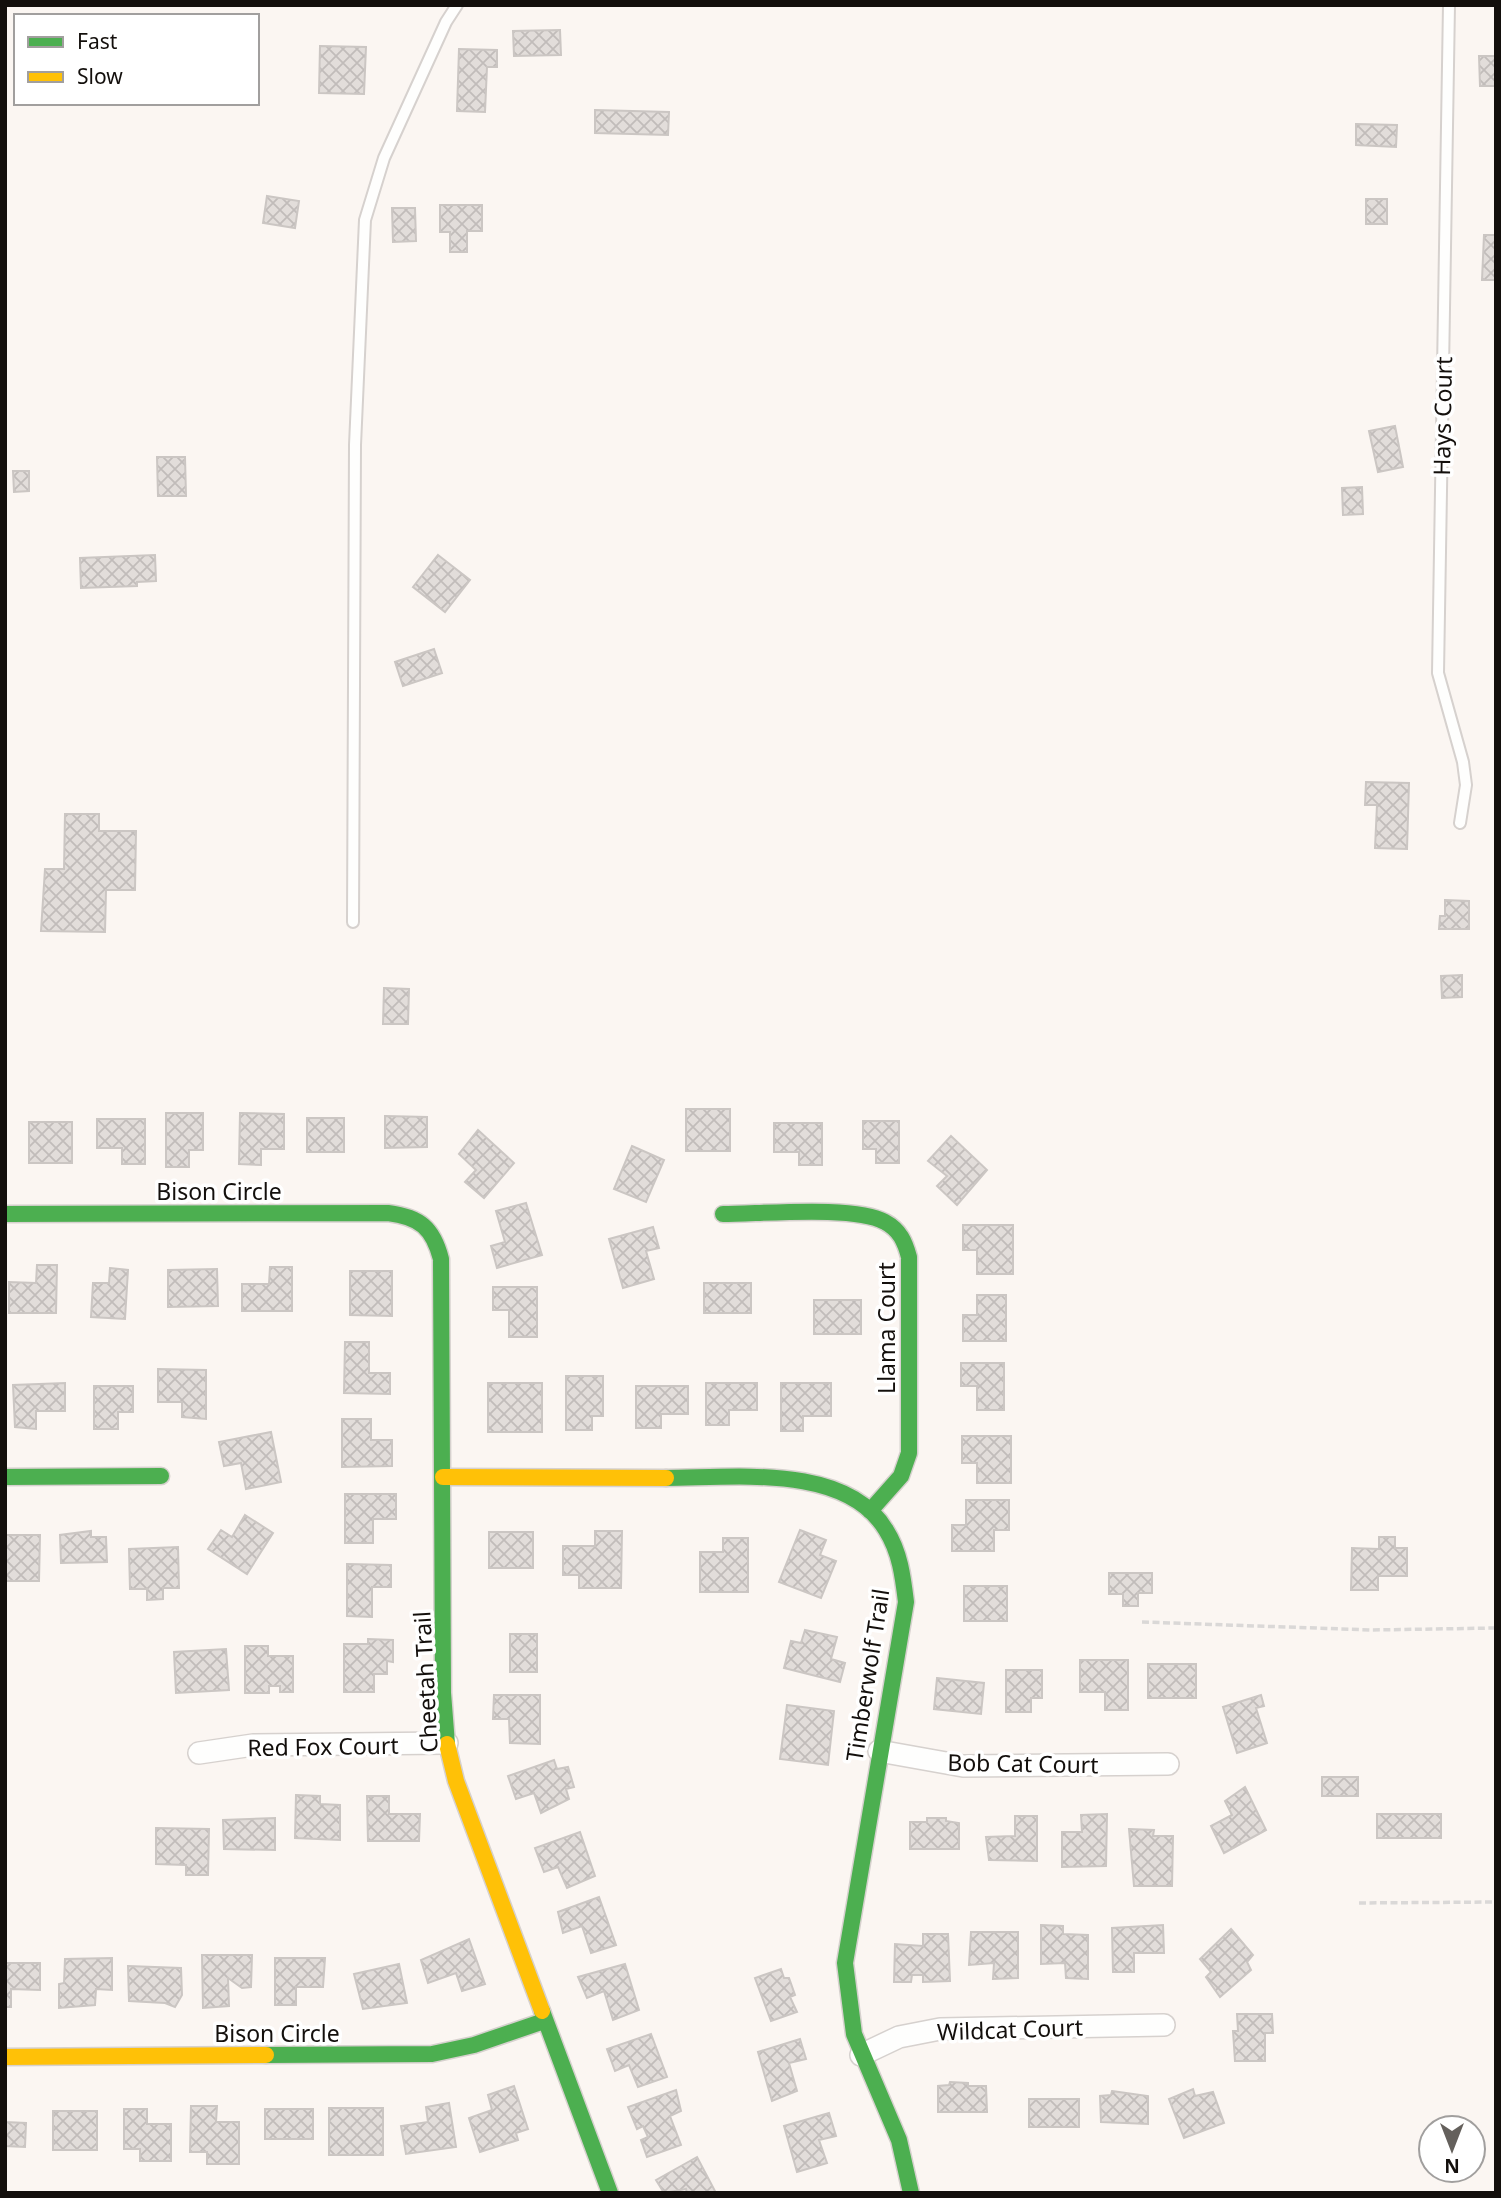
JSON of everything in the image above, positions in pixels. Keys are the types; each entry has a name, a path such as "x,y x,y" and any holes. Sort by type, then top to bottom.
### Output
{"street":[{"name":"Bison Circle","path":"5,1214 388,1213 419,1219 429,1227"},
{"name":"Llama Court","path":"723,1214 862,1214 881,1218 896,1228 906,1240 909,1257 909,1454 901,1476 870,1511"},
{"name":"Cheetah Trail","path":"429,1227 436,1238 441,1259 443,1693 447,1743 456,1781 610,2193"},
{"path":"5,1477 161,1476"},
{"name":"Timberwolf Trail","path":"443,1477 780,1478 813,1481 844,1492 870,1511 893,1536 904,1567 906,1602 845,1963 848,2016 861,2055 899,2136 911,2193"},
{"name":"Red Fox Court","path":"199,1753 253,1745 447,1743"},
{"name":"Bob Cat Court","path":"879,1751 963,1766 1168,1764"},
{"name":"Bison Circle","path":"5,2057 432,2054 474,2045 544,2021"},
{"name":"Wildcat Court","path":"861,2055 899,2036 940,2029 1164,2025"}],"lane":[{"path":"353,922 355,445 365,220 384,158 446,22 457,5"},
{"name":"Hays Court","path":"1449,5 1438,673 1463,762 1466,785 1460,824"}],"path":[{"path":"1142,1622 1372,1630 1496,1628"},
{"path":"1359,1903 1496,1902"}],"building":[{"path":"560,30 561,55 514,56 513,31"},
{"path":"320,46 366,47 364,94 319,93"},
{"path":"459,49 497,50 497,67 487,67 485,112 457,111"},
{"path":"1479,56 1496,56 1496,86 1480,86"},
{"path":"595,110 669,112 668,135 595,133"},
{"path":"1356,124 1397,125 1396,147 1356,145"},
{"path":"267,196 299,201 295,228 263,223"},
{"path":"1366,199 1387,199 1387,224 1366,224"},
{"path":"440,205 482,205 482,231 467,231 467,252 450,252 450,232 440,232"},
{"path":"392,208 415,208 416,241 393,242"},
{"path":"1484,235 1496,235 1496,280 1482,280"},
{"path":"1395,426 1403,467 1378,472 1369,431"},
{"path":"157,457 185,457 186,496 158,496"},
{"path":"13,471 29,471 29,491 14,492"},
{"path":"1362,487 1363,514 1343,515 1342,488"},
{"path":"155,555 156,581 137,582 137,586 81,588 80,558"},
{"path":"438,555 470,580 445,612 413,587"},
{"path":"434,649 442,673 403,686 395,662"},
{"path":"1366,782 1409,783 1407,849 1375,848 1377,805 1365,805"},
{"path":"65,814 99,814 99,831 136,831 135,890 106,890 105,932 41,931 45,869 64,869"},
{"path":"1445,900 1469,901 1469,929 1439,929 1440,916 1445,916"},
{"path":"1462,975 1462,997 1442,998 1441,976"},
{"path":"384,988 409,989 408,1024 383,1024"},
{"path":"686,1109 730,1109 730,1151 686,1151"},
{"path":"166,1113 203,1113 203,1150 189,1150 189,1167 166,1167"},
{"path":"240,1113 284,1114 284,1149 261,1149 261,1165 239,1164"},
{"path":"385,1116 427,1117 427,1147 385,1148"},
{"path":"307,1118 344,1118 344,1152 307,1152"},
{"path":"97,1119 145,1119 145,1164 122,1164 122,1148 97,1148"},
{"path":"863,1121 899,1121 899,1163 876,1163 876,1149 863,1149"},
{"path":"29,1122 72,1122 72,1163 29,1163"},
{"path":"774,1123 822,1123 822,1165 799,1165 799,1152 774,1152"},
{"path":"478,1130 514,1163 484,1198 465,1182 476,1170 459,1154"},
{"path":"951,1136 987,1170 957,1205 937,1186 947,1176 928,1161"},
{"path":"632,1146 664,1160 646,1202 614,1189"},
{"path":"526,1203 542,1255 497,1268 491,1246 505,1242 496,1211"},
{"path":"963,1225 1013,1225 1013,1274 977,1274 977,1250 963,1250"},
{"path":"653,1227 659,1248 646,1251 654,1279 623,1288 609,1239"},
{"path":"37,1265 57,1265 56,1313 9,1313 9,1282 36,1283"},
{"path":"270,1267 292,1267 292,1311 242,1311 242,1284 269,1284"},
{"path":"110,1268 128,1270 125,1319 91,1317 93,1283 109,1283"},
{"path":"217,1269 218,1306 168,1307 168,1270"},
{"path":"350,1271 392,1271 392,1316 350,1315"},
{"path":"704,1283 751,1283 751,1313 704,1313"},
{"path":"493,1287 537,1287 537,1337 509,1337 509,1310 493,1310"},
{"path":"977,1295 1006,1295 1006,1341 963,1341 963,1315 977,1315"},
{"path":"814,1300 861,1300 861,1334 814,1334"},
{"path":"345,1342 369,1342 369,1373 390,1373 390,1394 344,1393"},
{"path":"961,1363 1004,1363 1004,1410 977,1410 977,1386 961,1386"},
{"path":"158,1369 206,1370 206,1419 182,1417 182,1402 158,1402"},
{"path":"566,1376 603,1376 603,1416 592,1416 592,1430 566,1430"},
{"path":"65,1383 65,1411 36,1411 36,1429 15,1427 13,1385"},
{"path":"488,1383 542,1383 542,1432 488,1432"},
{"path":"706,1383 757,1383 757,1410 729,1410 729,1425 706,1425"},
{"path":"781,1383 831,1383 831,1416 803,1416 803,1431 781,1431"},
{"path":"94,1386 133,1386 133,1412 118,1412 118,1429 94,1429"},
{"path":"636,1386 688,1386 688,1414 661,1414 661,1428 636,1428"},
{"path":"342,1419 371,1419 371,1440 392,1440 392,1466 342,1467"},
{"path":"271,1432 281,1482 246,1489 241,1463 224,1466 219,1442"},
{"path":"962,1436 1011,1436 1011,1483 977,1483 977,1463 962,1463"},
{"path":"345,1494 396,1494 396,1519 373,1519 373,1543 345,1543"},
{"path":"966,1500 1009,1500 1009,1530 994,1530 994,1551 952,1551 952,1525 966,1525"},
{"path":"245,1515 273,1533 247,1574 208,1549 221,1530 232,1537"},
{"path":"800,1530 826,1540 820,1555 836,1561 821,1598 779,1582"},
{"path":"91,1531 91,1537 106,1537 107,1562 61,1563 60,1535"},
{"path":"595,1531 622,1531 621,1588 579,1588 579,1575 563,1575 563,1546 595,1546"},
{"path":"489,1532 533,1532 533,1568 489,1568"},
{"path":"5,1535 40,1535 39,1581 5,1581"},
{"path":"1379,1537 1395,1537 1395,1548 1407,1548 1407,1576 1378,1576 1378,1590 1351,1590 1352,1548 1379,1549"},
{"path":"723,1538 748,1538 748,1592 700,1592 700,1552 723,1552"},
{"path":"178,1547 179,1588 163,1588 163,1599 147,1600 147,1589 130,1589 129,1549"},
{"path":"347,1564 391,1565 391,1587 372,1587 372,1617 347,1616"},
{"path":"1109,1573 1152,1573 1152,1593 1138,1593 1138,1606 1123,1606 1123,1594 1109,1594"},
{"path":"964,1586 1007,1586 1007,1621 964,1621"},
{"path":"805,1630 837,1637 831,1659 845,1663 840,1682 784,1668 791,1641 801,1643"},
{"path":"510,1634 537,1634 537,1672 510,1672"},
{"path":"368,1639 393,1640 393,1662 387,1661 387,1674 374,1674 374,1692 344,1692 344,1644 368,1644"},
{"path":"245,1646 268,1646 268,1656 293,1656 293,1692 280,1692 280,1686 269,1686 269,1693 245,1693"},
{"path":"226,1649 229,1690 176,1693 174,1652"},
{"path":"1080,1660 1128,1660 1128,1710 1105,1710 1105,1692 1080,1692"},
{"path":"1148,1664 1196,1664 1196,1698 1148,1698"},
{"path":"1006,1670 1042,1670 1042,1698 1031,1698 1031,1712 1006,1712"},
{"path":"937,1678 984,1683 981,1714 934,1709"},
{"path":"494,1695 540,1695 540,1744 510,1743 509,1719 493,1719"},
{"path":"1261,1695 1264,1706 1256,1708 1267,1743 1237,1753 1223,1707"},
{"path":"787,1705 834,1711 828,1765 780,1759"},
{"path":"554,1760 557,1769 568,1767 574,1787 566,1789 569,1799 541,1813 534,1793 516,1799 508,1776"},
{"path":"1322,1777 1358,1777 1358,1796 1322,1796"},
{"path":"1245,1787 1266,1830 1224,1853 1211,1826 1232,1815 1225,1801"},
{"path":"296,1795 320,1796 320,1804 340,1805 340,1840 295,1838"},
{"path":"367,1796 389,1796 389,1814 420,1814 419,1841 368,1841"},
{"path":"1107,1814 1106,1866 1062,1867 1062,1832 1082,1832 1081,1815"},
{"path":"1377,1814 1441,1814 1441,1838 1377,1838"},
{"path":"1015,1816 1037,1816 1037,1861 989,1860 986,1837 1015,1836"},
{"path":"275,1818 275,1850 224,1849 223,1820"},
{"path":"927,1818 946,1818 946,1821 959,1823 959,1849 910,1849 910,1822 927,1822"},
{"path":"156,1828 209,1829 208,1875 186,1875 186,1865 156,1864"},
{"path":"1129,1829 1154,1830 1153,1836 1173,1836 1172,1886 1134,1886"},
{"path":"580,1832 595,1876 567,1888 558,1867 544,1872 535,1848"},
{"path":"599,1897 616,1945 591,1953 582,1926 563,1933 558,1912"},
{"path":"1041,1925 1063,1926 1063,1934 1088,1935 1088,1979 1066,1978 1065,1963 1041,1964"},
{"path":"1163,1925 1164,1953 1134,1953 1134,1972 1113,1972 1112,1928"},
{"path":"1231,1929 1253,1955 1247,1962 1251,1970 1220,1997 1206,1977 1211,1972 1200,1959"},
{"path":"971,1932 1018,1932 1018,1978 993,1979 994,1963 969,1965"},
{"path":"923,1934 948,1934 950,1981 923,1982 923,1975 912,1975 911,1982 894,1982 895,1944 923,1946"},
{"path":"469,1939 485,1984 462,1991 456,1973 428,1983 421,1960"},
{"path":"202,1955 252,1955 251,1987 242,1988 228,1978 229,2006 203,2008"},
{"path":"112,1958 112,1990 96,1989 95,2005 59,2008 59,1984 64,1983 65,1959"},
{"path":"275,1958 325,1958 323,1987 296,1987 296,2005 275,2005"},
{"path":"5,1963 40,1963 40,1990 11,1989 11,2007 5,2007"},
{"path":"399,1964 407,2003 363,2009 354,1974"},
{"path":"625,1964 639,2010 613,2020 604,1991 587,1998 578,1977"},
{"path":"128,1966 181,1968 182,1995 175,2007 165,2003 129,2001"},
{"path":"781,1969 784,1978 789,1978 795,1995 790,1997 797,2012 771,2021 755,1978"},
{"path":"1237,2014 1272,2014 1273,2033 1265,2033 1265,2061 1235,2061 1233,2031 1238,2031"},
{"path":"651,2034 667,2077 638,2087 629,2065 615,2071 607,2049"},
{"path":"800,2039 806,2059 789,2063 797,2091 772,2101 758,2052"},
{"path":"950,2082 986,2086 987,2112 938,2112 938,2086 949,2085"},
{"path":"514,2086 528,2129 516,2133 518,2140 480,2152 469,2118 492,2110 488,2095"},
{"path":"1193,2089 1195,2096 1213,2092 1224,2123 1184,2138 1169,2099"},
{"path":"676,2090 681,2111 670,2116 681,2145 647,2157 641,2140 648,2137 643,2126 637,2129 628,2107"},
{"path":"1112,2091 1148,2096 1148,2124 1101,2122 1100,2096 1111,2095"},
{"path":"1029,2099 1079,2099 1079,2127 1029,2127"},
{"path":"449,2103 456,2147 406,2154 401,2126 428,2122 426,2107"},
{"path":"191,2106 217,2106 216,2122 239,2122 239,2164 207,2164 207,2152 190,2152"},
{"path":"329,2108 383,2108 383,2155 329,2155"},
{"path":"124,2109 147,2109 147,2124 171,2124 171,2161 140,2161 140,2149 124,2149"},
{"path":"265,2109 313,2109 313,2139 265,2139"},
{"path":"53,2111 97,2111 97,2150 53,2150"},
{"path":"829,2113 836,2136 819,2140 827,2163 797,2172 784,2126"},
{"path":"5,2122 26,2123 25,2147 5,2146"},
{"path":"697,2157 716,2193 687,2193 686,2189 664,2193 656,2180"}],"traffic: fast":[{"path":"5,1214 388,1213 409,1218 424,1226 434,1239 441,1259 443,1693 447,1744"},
{"path":"723,1214 852,1214 885,1222 895,1229 904,1241 909,1257 909,1453 901,1476 870,1511"},
{"path":"5,1477 161,1476"},
{"path":"666,1478 754,1477 816,1484 844,1494 868,1509 886,1530 898,1556 906,1602 845,1963 854,2034 899,2140 911,2193"},
{"path":"542,2011 610,2193"},
{"path":"266,2055 432,2054 474,2045 544,2021"}],"traffic: slow":[{"path":"443,1477 666,1478"},
{"path":"447,1744 456,1781 542,2011"},
{"path":"5,2057 266,2055"}]}
